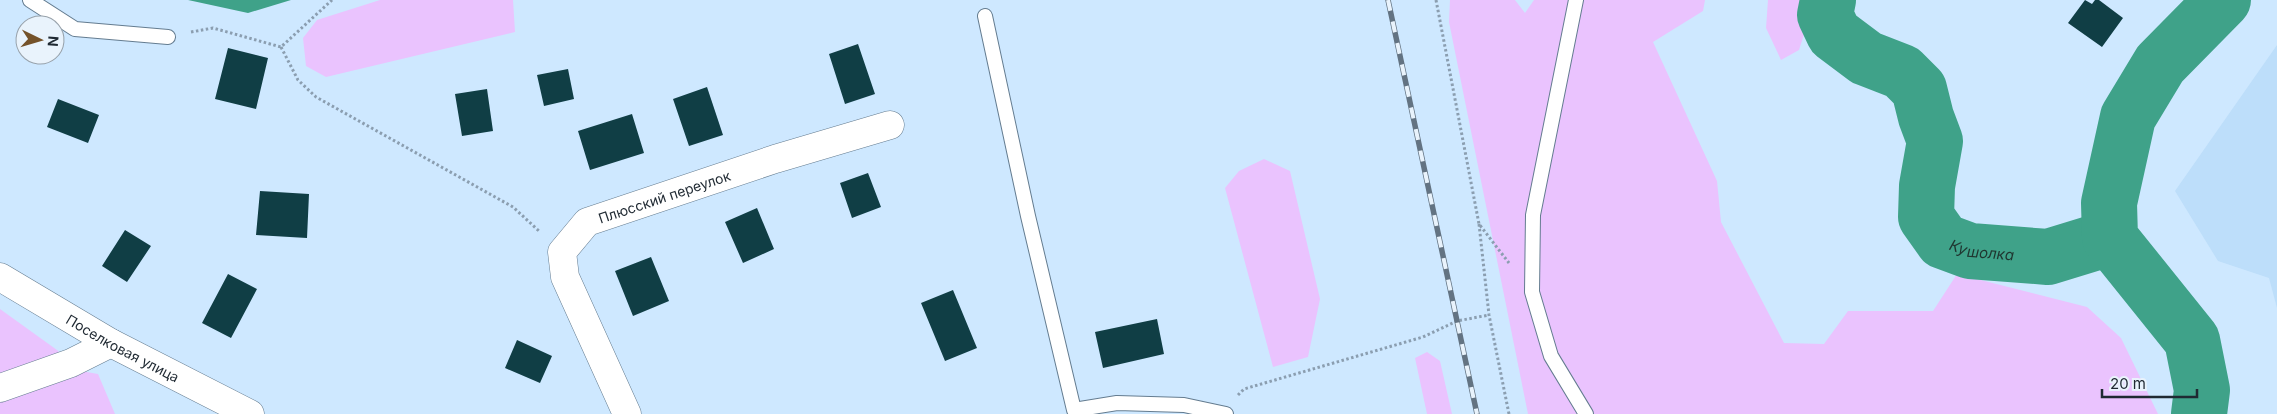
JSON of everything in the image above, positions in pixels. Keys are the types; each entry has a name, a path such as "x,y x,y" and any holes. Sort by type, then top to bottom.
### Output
{"street":[{"name":"Плюсский переулок","path":"562,252 587,222 775,159 890,125"},
{"path":"562,252 565,276 626,414"},
{"name":"Поселковая улица","path":"0,277 111,343 250,414"},
{"path":"0,388 71,364 111,343"}],"lane":[{"path":"30,0 75,28 168,37"},
{"path":"1576,0 1533,215 1532,292 1551,356 1586,414"},
{"path":"985,16 1028,216 1074,410 1117,403 1184,406 1224,413"}],"path":[{"path":"281,47 332,0"},
{"path":"1436,0 1479,224 1489,315 1509,414"},
{"path":"168,37 213,28 281,47 298,80 316,97 513,207 562,252"},
{"path":"1479,224 1532,292"},
{"path":"1224,413 1244,389 1423,337 1456,321 1489,315"}],"shaded area":[{"path":"188,0 291,0 248,13"},
{"path":"380,0 513,0 515,32 326,77 306,66 303,38 317,20"},
{"path":"1450,0 1515,0 1525,13 1534,0 1705,0 1703,11 1653,42 1717,181 1721,222 1784,343 1824,344 1848,311 1933,311 1957,274 2087,307 2121,338 2158,414 1528,414 1449,22"},
{"path":"1768,0 1815,0 1799,50 1781,60 1766,28"},
{"path":"2277,45 2277,308 2269,278 2218,261 2175,191"},
{"path":"1264,159 1290,171 1320,299 1308,357 1273,367 1225,188 1239,171"},
{"path":"0,309 57,350 81,371 98,374 115,414 0,414"},
{"path":"1427,352 1440,361 1452,414 1427,414 1415,358"}],"building":[{"path":"2085,0 2092,4 2095,0 2099,0 2123,18 2102,47 2068,23"},
{"path":"858,44 875,94 845,104 829,54"},
{"path":"228,48 268,58 256,109 215,99"},
{"path":"568,69 574,99 544,106 537,75"},
{"path":"707,87 723,135 689,146 673,99"},
{"path":"487,89 493,131 462,136 455,94"},
{"path":"58,99 99,115 88,143 47,127"},
{"path":"632,114 644,153 590,170 578,131"},
{"path":"868,173 881,207 852,218 840,183"},
{"path":"260,191 309,194 307,238 256,235"},
{"path":"757,208 774,249 743,263 725,222"},
{"path":"125,230 151,246 127,282 102,266"},
{"path":"651,257 669,301 633,316 615,271"},
{"path":"228,274 257,289 231,338 202,323"},
{"path":"953,290 977,348 945,361 921,303"},
{"path":"1157,319 1164,354 1103,368 1095,332"},
{"path":"517,340 552,356 540,383 505,368"}],"waterway":[{"name":"Кушолка","path":"1828,0 1825,15 1834,34 1866,58 1902,72 1919,89 1926,117 1935,141 1927,186 1926,217 1943,241 1970,251 2048,257 2110,238"},
{"name":"Кушолка","path":"2199,414 2202,390 2192,340 2110,238 2109,203 2128,117 2160,64 2223,0"}],"railway":[{"path":"1388,0 1477,414"}]}
